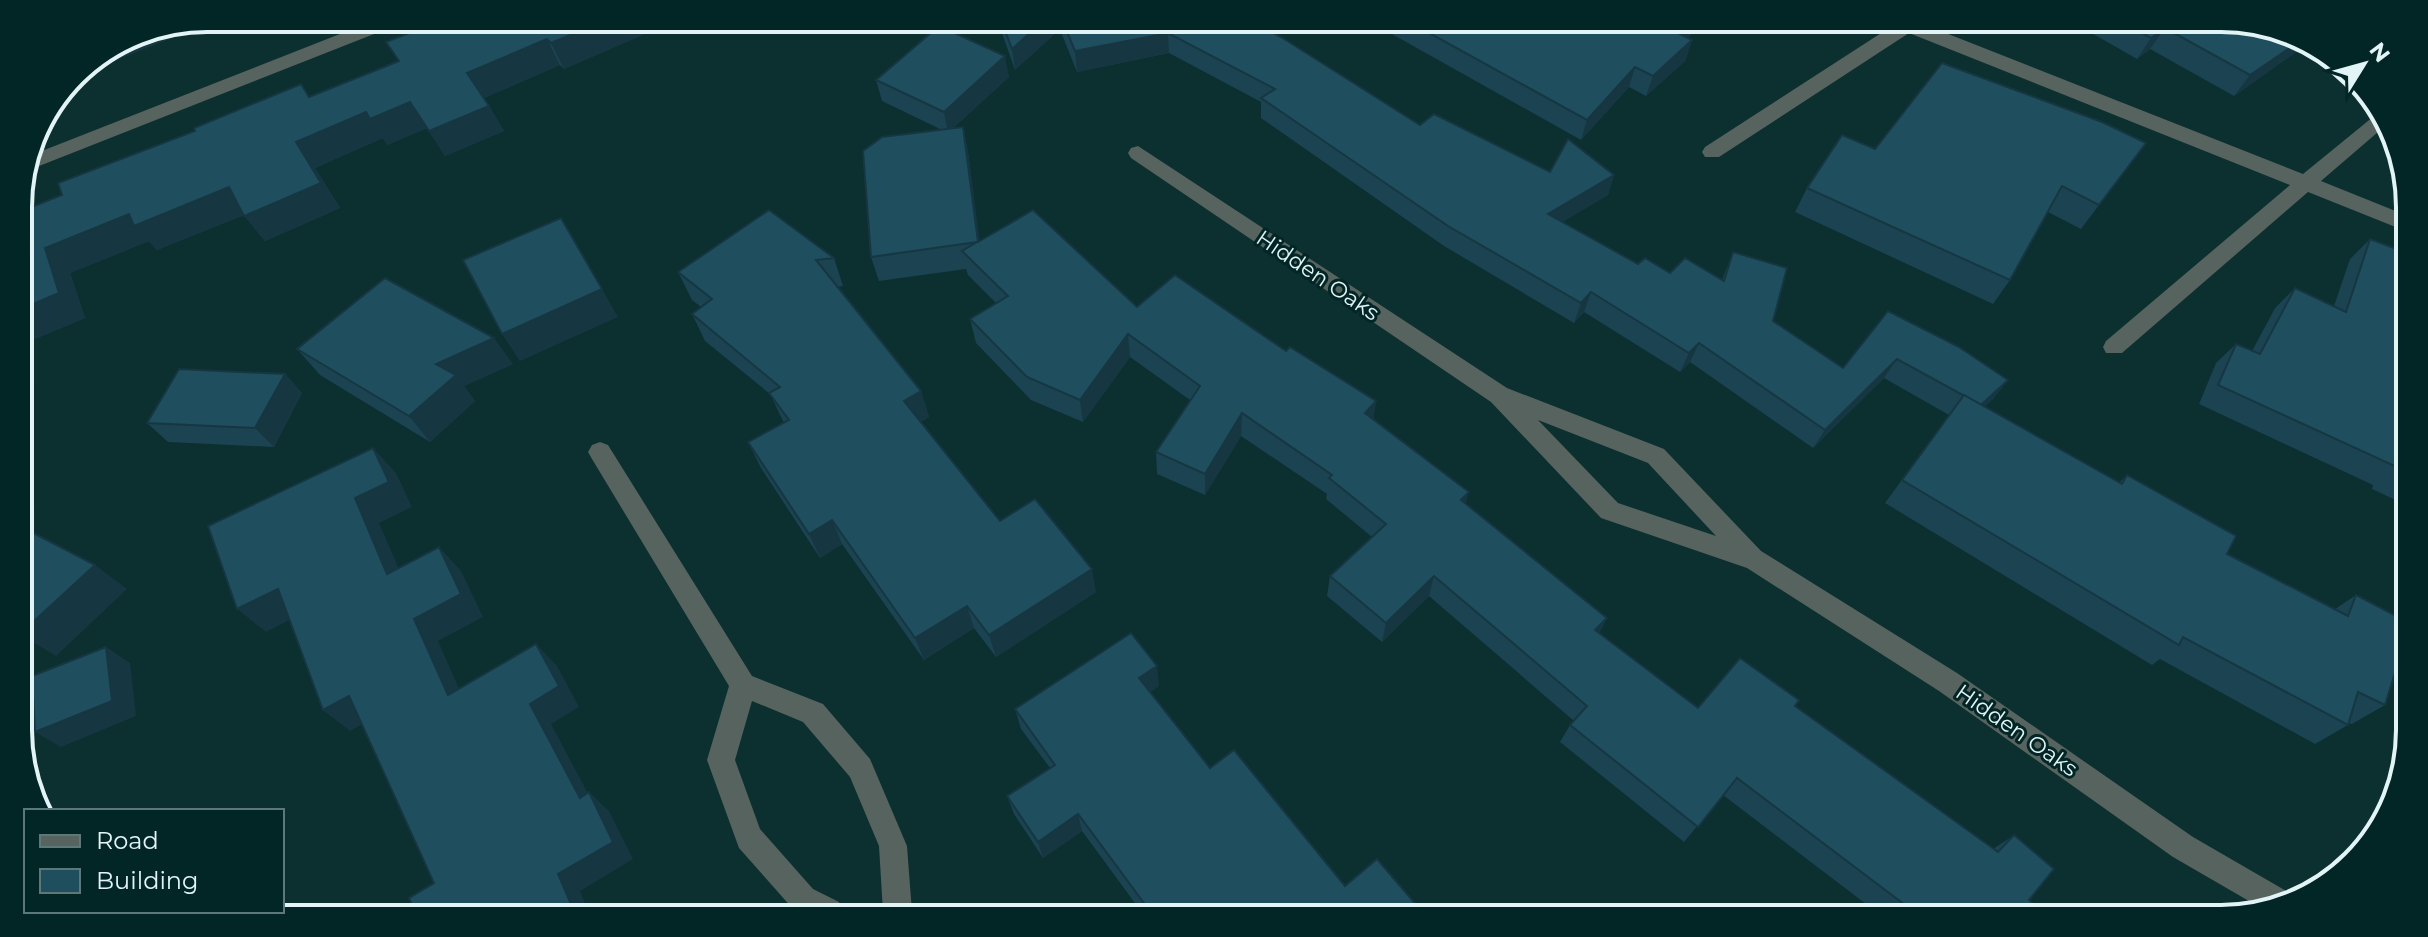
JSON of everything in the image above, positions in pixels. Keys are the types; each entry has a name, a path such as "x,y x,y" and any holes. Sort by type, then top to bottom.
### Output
{"street":[{"path":"38,160 362,32"},
{"path":"1712,152 1898,32"},
{"path":"1922,32 2396,219"},
{"path":"2114,347 2375,124"},
{"name":"Hidden Oaks","path":"1138,153 1499,395 1610,511 1755,560 1948,682 2183,847 2271,898"},
{"name":"Hidden Oaks","path":"1499,395 1656,456 1755,560"},
{"path":"600,452 743,685 813,713 860,768 893,846 897,905"},
{"path":"743,685 721,760 749,838 803,899 815,905"}],"building":[{"path":"412,32 577,32 551,43 547,39 467,73 489,106 429,131 410,102 370,119 366,112 296,142 321,183 244,216 229,187 134,226 129,214 45,248 59,293 32,304 32,207 62,195 58,183 195,131 194,128 301,84 309,97 399,61 386,42"},
{"path":"932,32 952,32 1005,56 944,112 876,80"},
{"path":"1006,32 1031,32 1012,49"},
{"path":"1067,32 1272,32 1420,125 1434,114 1550,172 1568,139 1614,175 1548,214 1638,264 1645,258 1670,273 1685,258 1724,281 1733,252 1787,268 1773,321 1843,368 1888,311 1959,347 2008,380 1981,405 1897,359 1825,430 1699,343 1689,353 1591,292 1581,303 1448,226 1261,98 1275,89 1168,33 1075,51"},
{"path":"1428,32 1676,32 1692,40 1653,76 1635,67 1587,120"},
{"path":"2141,32 2159,32 2151,38"},
{"path":"2172,32 2244,33 2291,47 2250,75"},
{"path":"1942,63 2102,122 2146,143 2099,205 2062,186 2010,280 1807,188 1842,135 1875,149"},
{"path":"963,127 978,242 1033,210 1137,307 1175,275 1286,351 1290,347 1376,401 1365,413 1469,492 1461,500 1607,618 1595,630 1698,708 1740,658 1799,700 1795,706 1998,852 2014,835 2054,869 2029,900 2035,905 1905,905 1737,778 1698,827 1570,725 1587,706 1434,576 1386,623 1330,576 1386,524 1329,478 1332,475 1242,413 1205,474 1156,452 1200,386 1128,334 1080,400 1027,377 970,319 1008,296 962,251 977,242 871,257 863,151 882,137"},
{"path":"769,210 834,258 816,260 921,391 904,401 1000,521 1035,499 1092,569 989,635 967,606 915,638 832,520 809,534 748,442 789,420 769,393 780,387 692,314 712,299 678,272"},
{"path":"561,218 602,289 502,334 463,260"},
{"path":"2370,239 2396,249 2396,467 2218,385 2236,344 2260,354 2295,288 2346,312"},
{"path":"385,278 494,338 436,364 456,375 409,416 297,349"},
{"path":"179,369 285,374 255,428 147,423"},
{"path":"1964,395 2122,484 2127,475 2236,536 2227,554 2348,616 2356,595 2396,616 2396,669 2385,705 2358,692 2348,725 2183,637 2179,645 1902,480"},
{"path":"373,448 389,482 355,498 387,574 439,547 461,594 414,619 448,695 536,644 559,686 530,704 580,798 589,792 613,842 558,874 571,905 412,905 409,898 434,883 349,696 323,710 278,589 237,609 208,526"},
{"path":"32,532 95,565 32,623"},
{"path":"1131,633 1157,666 1139,678 1210,768 1234,750 1345,886 1377,859 1416,905 1145,905 1078,814 1038,842 1007,796 1055,765 1015,709"},
{"path":"106,647 112,701 35,732 32,676"}]}
